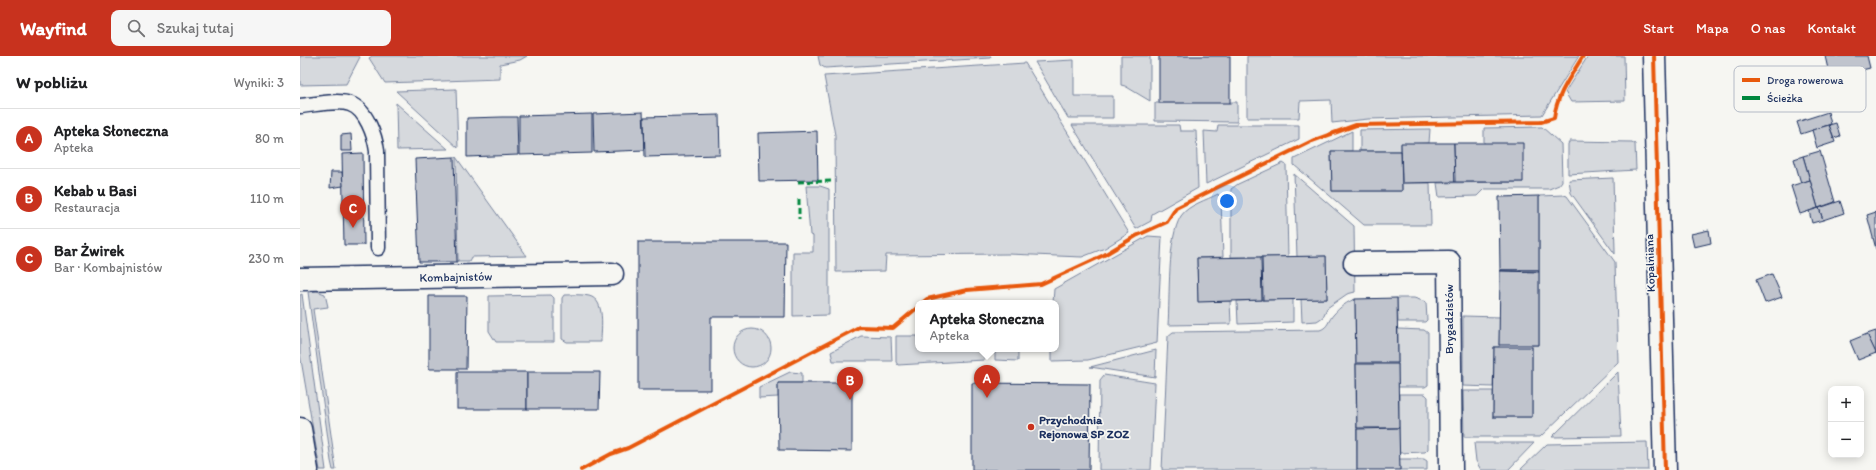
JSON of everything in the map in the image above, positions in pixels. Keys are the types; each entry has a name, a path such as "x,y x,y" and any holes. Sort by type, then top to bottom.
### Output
{"street":[{"name":"Kopalniana","path":"1654,56 1665,470"},
{"name":"Brygadzistów","path":"1355,263 1450,262 1451,470"},
{"name":"Kombajnistów","path":"300,279 612,274"},
{"path":"300,429 308,470"}],"lane":[{"path":"300,106 350,103 366,120 374,136 377,151 378,248"}],"shaded area":[{"path":"300,56 360,57 346,84 300,85"},
{"path":"372,56 527,56 520,60 500,64 500,79 385,83 369,58"},
{"path":"818,56 991,56 990,58 825,68 820,65"},
{"path":"1121,56 1150,56 1150,101 1121,85"},
{"path":"1247,56 1579,56 1542,115 1368,119 1332,123 1331,100 1300,101 1299,118 1247,118"},
{"path":"1588,56 1624,56 1625,101 1571,102 1565,92"},
{"path":"1074,60 1074,96 1113,96 1113,118 1068,118 1035,62"},
{"path":"1025,63 1129,233 1105,248 1082,257 1008,254 886,255 885,271 836,272 835,135 824,76"},
{"path":"456,89 458,148 396,91"},
{"path":"1237,102 1237,122 1155,121 1155,103"},
{"path":"396,103 448,149 397,150"},
{"path":"1072,125 1179,125 1180,131 1196,131 1198,188 1152,214 1151,221 1136,229"},
{"path":"1218,125 1299,125 1299,139 1206,184 1204,131 1217,132"},
{"path":"1542,127 1561,144 1562,181 1559,185 1549,189 1484,189 1477,196 1439,197 1437,183 1523,182 1484,143 1484,128"},
{"path":"1430,129 1429,143 1401,144 1401,151 1360,151 1360,130"},
{"path":"1352,131 1352,151 1331,151 1332,191 1402,191 1402,183 1430,183 1431,225 1364,225 1294,165 1294,159"},
{"path":"1570,141 1632,142 1635,144 1636,170 1568,174 1568,144"},
{"path":"456,157 527,256 471,257 469,261 458,261"},
{"path":"1283,163 1286,165 1288,257 1231,257 1231,189 1238,184"},
{"path":"1294,174 1354,226 1355,292 1347,294 1327,308 1323,317 1317,321 1302,322 1301,299 1327,299 1326,256 1297,257"},
{"path":"1613,178 1615,254 1571,193 1569,180"},
{"path":"806,186 820,186 829,189 829,315 793,316 793,252 813,252 813,236 810,235"},
{"path":"1218,194 1221,199 1223,257 1197,258 1198,301 1230,301 1231,324 1168,325 1171,253 1173,238 1177,226 1184,212 1198,203"},
{"path":"1539,196 1567,196 1615,262 1618,362 1540,437 1464,437 1463,391 1493,391 1493,417 1532,417 1532,345 1539,345"},
{"path":"1148,236 1162,237 1157,343 1088,360 1052,361 1052,352 1059,352 1059,300 1053,300 1054,289"},
{"path":"317,291 325,294 328,307 313,309 336,470 333,470 331,461 308,292"},
{"path":"302,294 326,470 320,470 300,354 300,295"},
{"path":"551,295 554,298 554,342 496,342 489,331 489,296"},
{"path":"564,295 589,296 598,303 602,323 601,342 567,342 562,339 562,298"},
{"path":"1397,298 1414,298 1426,302 1427,320 1425,322 1398,322"},
{"path":"1293,299 1293,322 1238,324 1237,301"},
{"path":"1355,299 1357,470 1162,470 1168,336 1173,332 1320,330 1327,325 1332,316 1339,309 1346,303"},
{"path":"1463,316 1500,317 1499,347 1494,347 1493,387 1463,386"},
{"path":"748,329 756,329 766,334 770,341 770,355 766,362 756,367 748,367 738,362 736,359 733,352 733,344 738,334 741,332"},
{"path":"1398,329 1424,330 1428,333 1428,385 1425,387 1398,387"},
{"path":"861,336 891,337 892,361 833,361 831,352"},
{"path":"896,336 915,336 915,352 984,352 984,360 898,365 896,362"},
{"path":"1156,350 1155,377 1090,367"},
{"path":"995,352 1018,352 1018,361 995,360"},
{"path":"790,372 802,373 802,383 778,383 778,397 759,398 759,387"},
{"path":"1618,372 1621,436 1552,437"},
{"path":"1104,375 1155,383 1151,470 1099,470 1100,380"},
{"path":"1399,394 1425,394 1428,397 1428,449 1425,452 1399,453"},
{"path":"1647,442 1648,470 1520,470 1547,444"},
{"path":"1474,443 1534,443 1508,470 1481,470 1476,461"},
{"path":"1399,459 1424,459 1427,461 1427,470 1400,470"}],"building":[{"path":"1159,56 1230,56 1230,103 1159,103"},
{"path":"1825,56 1867,56 1870,68 1866,69 1866,66 1827,66"},
{"path":"643,112 645,150 594,152 593,114"},
{"path":"1828,112 1831,124 1801,134 1797,122"},
{"path":"592,114 592,153 519,155 519,116"},
{"path":"719,115 720,155 645,157 644,117"},
{"path":"517,117 518,155 467,157 467,118"},
{"path":"1836,123 1840,136 1834,138 1829,125"},
{"path":"1829,125 1835,142 1817,148 1812,130"},
{"path":"817,131 818,180 759,181 758,133"},
{"path":"351,134 352,151 341,151 341,135"},
{"path":"1401,143 1454,143 1455,182 1402,183"},
{"path":"1454,143 1523,143 1523,182 1455,182"},
{"path":"1331,151 1401,151 1402,191 1332,191"},
{"path":"1820,151 1835,202 1818,208 1803,156"},
{"path":"363,153 364,245 344,245 342,154"},
{"path":"1803,156 1810,180 1801,183 1794,159"},
{"path":"454,157 457,262 419,262 415,159"},
{"path":"331,172 342,172 343,186 330,188"},
{"path":"1810,180 1818,208 1800,214 1791,186"},
{"path":"1539,196 1539,270 1500,270 1499,197"},
{"path":"1840,201 1844,213 1823,220 1819,208"},
{"path":"1819,208 1823,220 1812,223 1809,211"},
{"path":"1876,212 1876,249 1867,215"},
{"path":"1709,230 1711,243 1694,247 1691,234"},
{"path":"638,242 786,242 785,317 711,317 711,390 638,390"},
{"path":"1326,256 1327,299 1263,300 1262,257"},
{"path":"1261,257 1262,300 1198,302 1197,258"},
{"path":"1539,270 1539,272 1500,271"},
{"path":"1500,271 1539,272 1539,345 1499,345"},
{"path":"1772,274 1782,297 1765,303 1756,280"},
{"path":"429,296 467,296 466,369 429,369"},
{"path":"1397,298 1398,363 1356,363 1355,299"},
{"path":"1876,331 1876,354 1867,334"},
{"path":"1867,334 1876,353 1858,360 1850,341"},
{"path":"1494,347 1532,347 1532,417 1493,417"},
{"path":"1356,364 1398,364 1399,428 1357,428"},
{"path":"457,372 527,372 527,409 457,409"},
{"path":"527,372 600,372 599,409 527,409"},
{"path":"778,383 852,383 852,451 779,450"},
{"name":"Przychodnia Rejonowa SP ZOZ","path":"972,383 1090,384 1089,470 972,470"},
{"path":"1399,428 1400,470 1357,470 1357,429"}],"marked path":[{"path":"798,182 832,181"},
{"path":"799,199 799,219"}],"cycle path":[{"path":"926,300 967,290 1041,284 1104,255 1136,236 1167,222 1176,208 1312,141 1356,125 1541,122 1554,118 1561,93 1583,56"},
{"path":"1654,56 1665,470"},
{"path":"581,470 611,454 628,448 859,327 893,328 915,310"}],"place":[{"name":"Bar Żwirek","path":"353,228"},
{"name":"Apteka Słoneczna","path":"987,398"},
{"name":"Kebab u Basi","path":"850,400"},
{"name":"Przychodnia Rejonowa SP ZOZ","path":"1031,427"}]}
